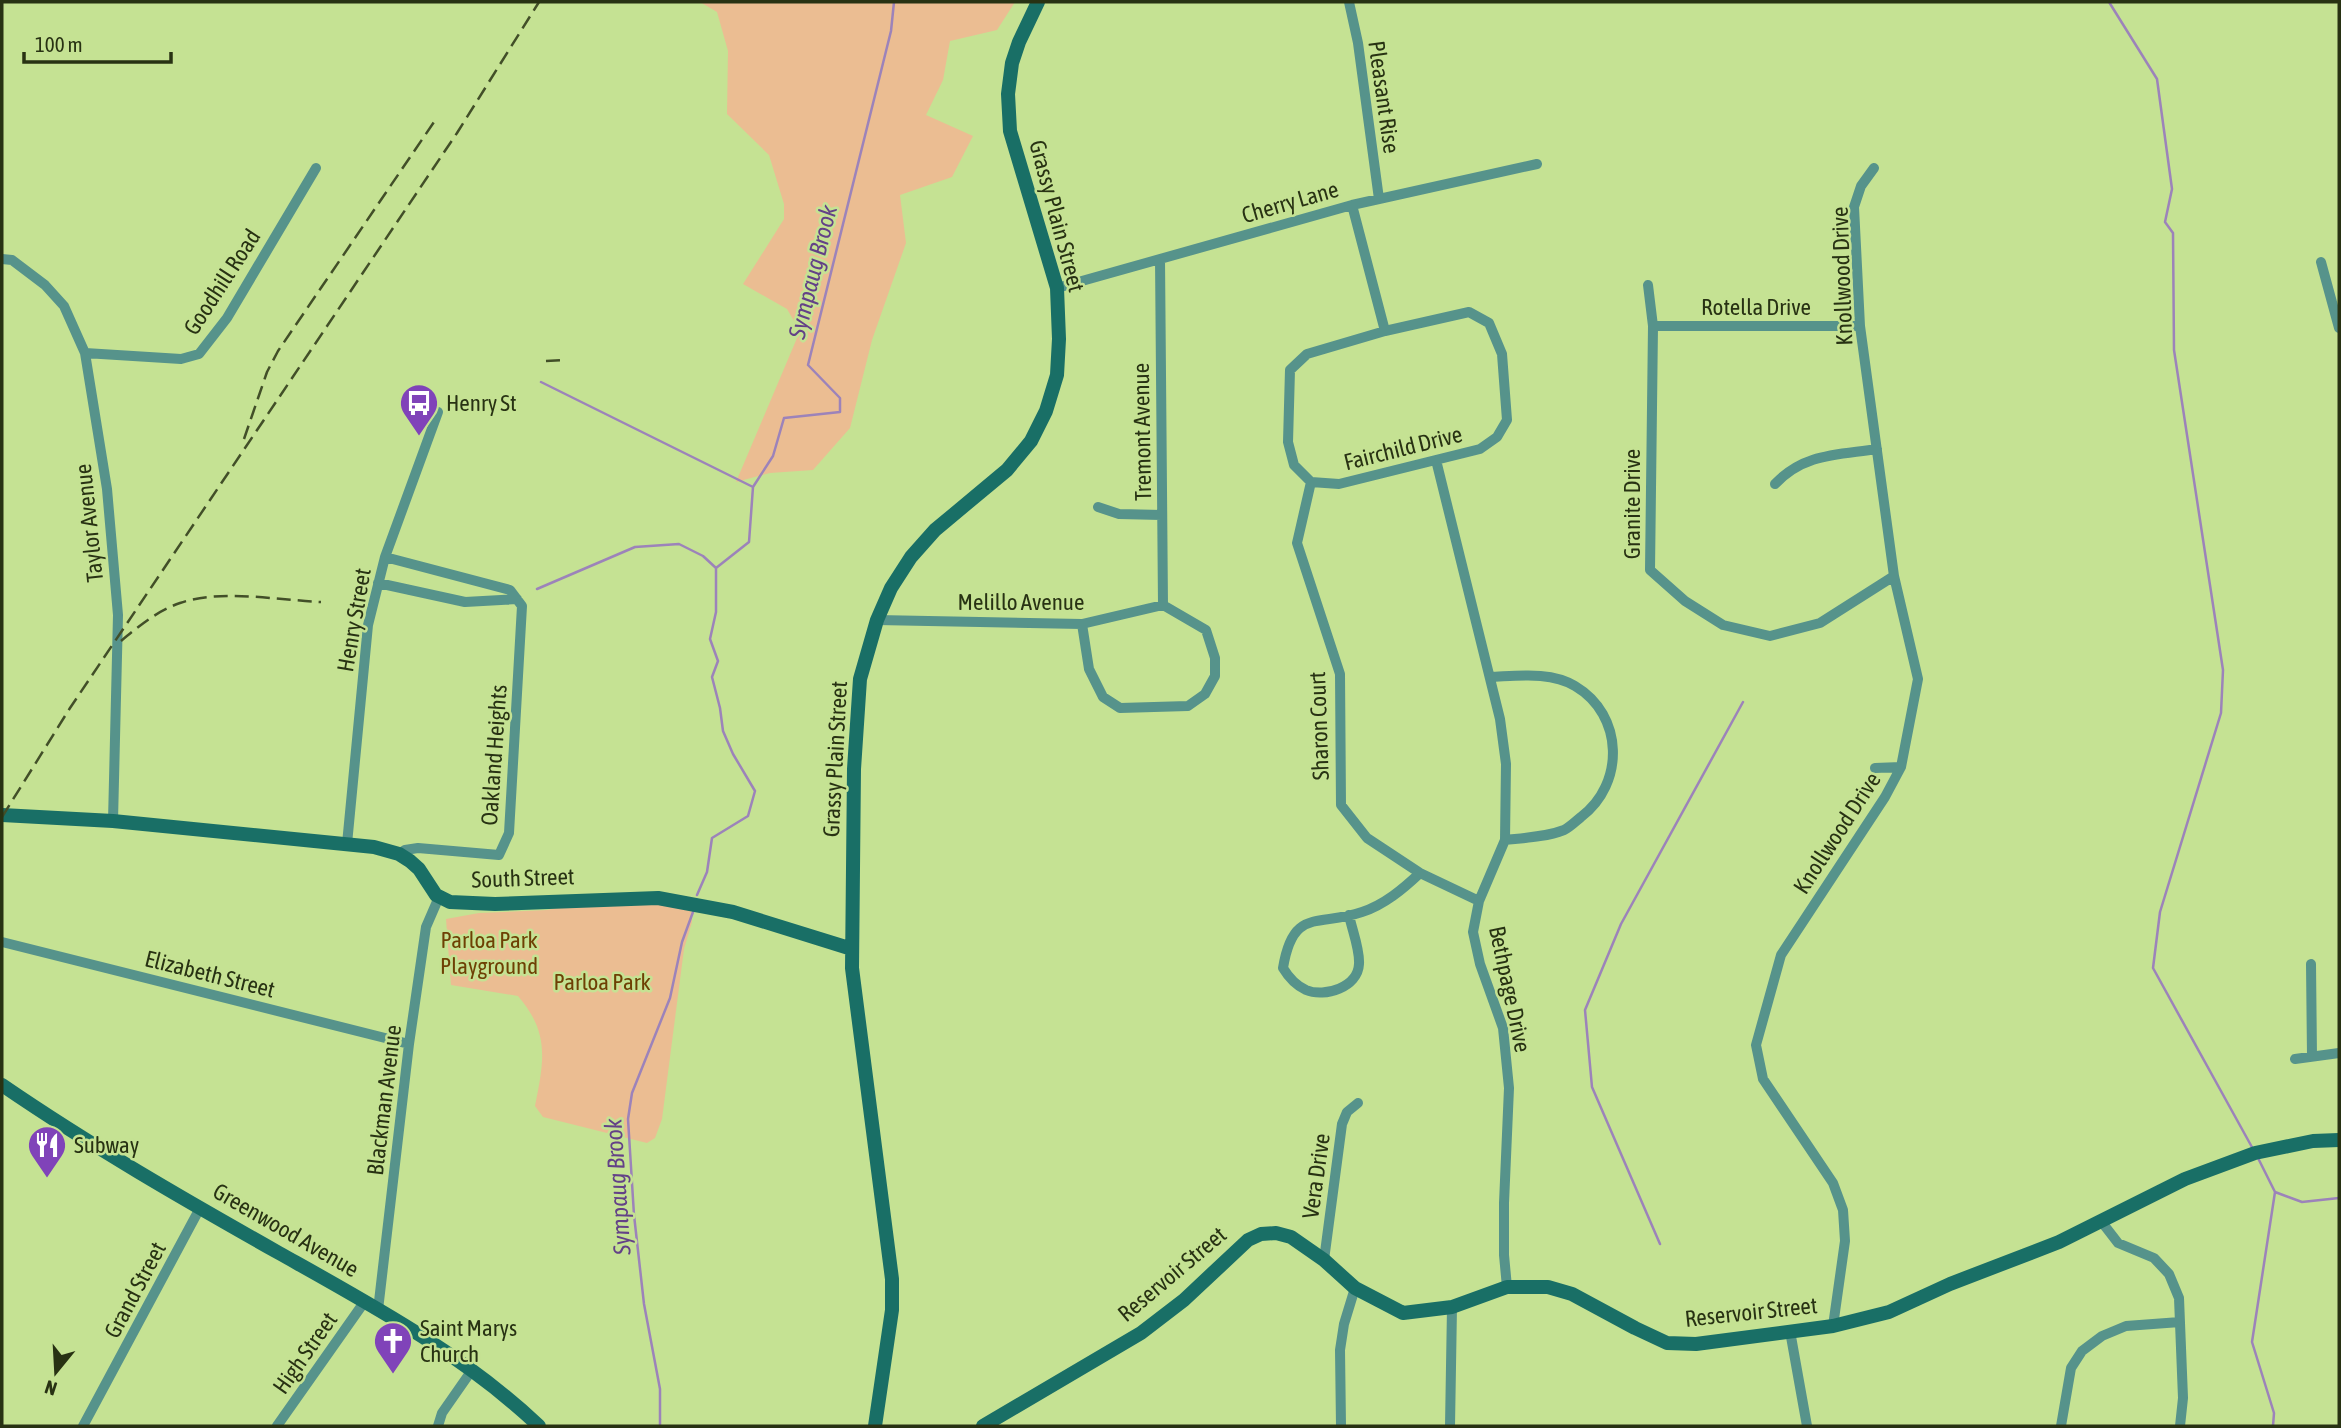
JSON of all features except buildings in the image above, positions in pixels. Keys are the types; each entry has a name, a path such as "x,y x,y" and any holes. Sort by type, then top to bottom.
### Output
{"street":[{"name":"Grassy Plain Street","path":"875,1426 892,1310 892,1279 852,968 856,722 860,680 877,620 891,588 911,557 936,530 1007,470 1031,441 1046,411 1057,375 1057,288 1010,131 1007,94 1016,53 1038,2"},
{"name":"Pleasant Rise","path":"1349,2 1358,43 1379,199"},
{"name":"Cherry Lane","path":"1057,288 1352,205 1537,164"},
{"name":"Goodhill Road","path":"85,353 181,359 199,354 227,318 316,168"},
{"name":"Knollwood Drive","path":"1833,1326 1844,1241 1843,1210 1833,1183 1763,1079 1756,1045 1781,955 1885,797 1901,767 1918,679 1894,576 1860,326 1854,207 1861,186 1874,168"},
{"path":"1352,205 1385,331"},
{"name":"Taylor Avenue","path":"2,259 12,260 45,285 64,306 85,353 107,489 118,615 113,821"},
{"name":"Tremont Avenue","path":"1160,259 1163,606"},
{"path":"2321,262 2339,328"},
{"name":"Granite Drive","path":"1648,285 1653,326 1650,569 1685,601 1723,625 1770,636 1820,624 1894,576"},
{"name":"Fairchild Drive","path":"1469,312 1489,323 1502,354 1507,420 1497,437 1480,449 1436,460 1339,484 1311,482 1294,466 1288,442 1290,370 1307,354 1385,331 1469,312"},
{"name":"Rotella Drive","path":"1653,326 1860,326"},
{"name":"Henry Street","path":"347,844 368,625 385,557 438,412"},
{"path":"1775,484 1788,470 1811,458 1877,449"},
{"name":"Bethpage Drive","path":"1436,460 1500,719 1506,764 1505,840 1479,901 1473,932 1480,964 1503,1028 1509,1088 1504,1216 1507,1287"},
{"name":"Sharon Court","path":"1311,482 1297,543 1340,674 1341,805 1367,838 1420,873 1479,901"},
{"path":"1098,507 1118,514 1162,514"},
{"path":"385,557 510,590 517,599"},
{"path":"379,583 465,602 517,599"},
{"name":"Oakland Heights","path":"399,854 418,848 499,855 509,833 523,606 517,599"},
{"path":"1082,624 1088,669 1103,697 1120,708 1188,706 1205,694 1215,676 1215,658 1206,630 1163,606"},
{"name":"Melillo Avenue","path":"877,620 1082,624 1163,606"},
{"path":"1490,677 1546,677 1574,685 1602,712 1614,752 1610,781 1596,806 1565,830 1505,840"},
{"path":"1875,768 1901,767"},
{"path":"2,814 113,821 347,844 374,847 399,854"},
{"name":"South Street","path":"399,854 419,869 431,890 450,902 474,904 658,898 733,912 852,949"},
{"path":"1349,915 1359,965 1355,976 1346,985 1332,992 1307,991 1291,981 1283,968 1286,949 1295,932 1306,922 1362,912 1397,894 1420,873"},
{"name":"Blackman Avenue","path":"378,1310 409,1044 426,928 439,897"},
{"name":"Elizabeth Street","path":"2,942 409,1044"},
{"path":"2311,964 2312,1056"},
{"path":"2295,1059 2339,1053"},
{"name":"Greenwood Avenue","path":"2,1085 46,1115 200,1208 365,1301 472,1370 539,1426"},
{"name":"Vera Drive","path":"1324,1260 1342,1124 1347,1112 1358,1103"},
{"name":"Reservoir Street","path":"983,1426 1141,1333 1184,1300 1248,1240 1261,1234 1276,1233 1291,1237 1324,1260 1356,1288 1403,1313 1452,1307 1507,1287 1548,1287 1572,1294 1667,1342 1696,1344 1833,1326 1889,1312 1950,1284 2059,1242 2185,1179 2255,1153 2313,1141 2339,1140"},
{"name":"Grand Street","path":"83,1426 200,1208"},
{"path":"2101,1221 2119,1243 2154,1258 2169,1274 2179,1298 2183,1398 2180,1426"},
{"path":"1342,1426 1340,1350 1344,1324 1356,1288"},
{"name":"High Street","path":"276,1426 365,1301"},
{"path":"1450,1426 1452,1307"},
{"path":"2061,1426 2071,1368 2082,1351 2102,1336 2126,1326 2180,1322"},
{"path":"1790,1331 1807,1426"},
{"path":"438,1426 442,1413 472,1370"}],"green space":[{"path":"700,2 1015,2 997,30 950,41 943,80 926,115 973,136 952,177 900,195 906,243 872,340 850,428 813,470 770,473 736,482 800,331 787,309 743,284 784,219 784,204 769,155 727,114 728,51 717,12"},
{"name":"Parloa Park","path":"623,902 688,907 692,912 692,922 684,949 662,1119 655,1138 647,1143 543,1117 535,1106 541,1075 542,1048 540,1035 528,1010 518,996 451,985 446,919 479,913 547,910 574,904"}],"waterway":[{"name":"Sympaug Brook","path":"697,895 707,872 712,838 748,816 755,791 723,731 712,677 718,661 710,639 716,612 716,568 749,542 753,487 773,456 784,418 840,412 840,398 808,365 891,31 894,2"},
{"path":"2109,2 2157,79 2172,189 2165,222 2173,233 2174,350 2223,670 2221,713 2160,912 2153,968 2253,1149"},
{"path":"541,382 753,487"},
{"path":"537,589 635,547 679,544 703,556 716,568"},
{"path":"1660,1244 1592,1087 1585,1010 1621,924 1743,702"},
{"name":"Sympaug Brook","path":"660,1426 660,1389 644,1304 634,1215 628,1119 632,1093 670,998 682,942 693,912"},
{"path":"2258,1158 2275,1192 2252,1342 2274,1413 2273,1426"},
{"path":"2275,1192 2302,1202 2339,1198"}],"railway":[{"path":"2,817 70,708 457,133 539,2"},
{"path":"244,439 267,372 278,351 434,122"},
{"path":"546,361 563,360"},
{"path":"121,641 164,610 196,599 249,596 321,602"}],"place":[{"name":"Henry St","path":"419,437"},
{"name":"Subway","path":"47,1179"},
{"name":"Saint Marys Church","path":"393,1375"}],"park label":[{"name":"Parloa Park Playground","path":"489,953"}]}
